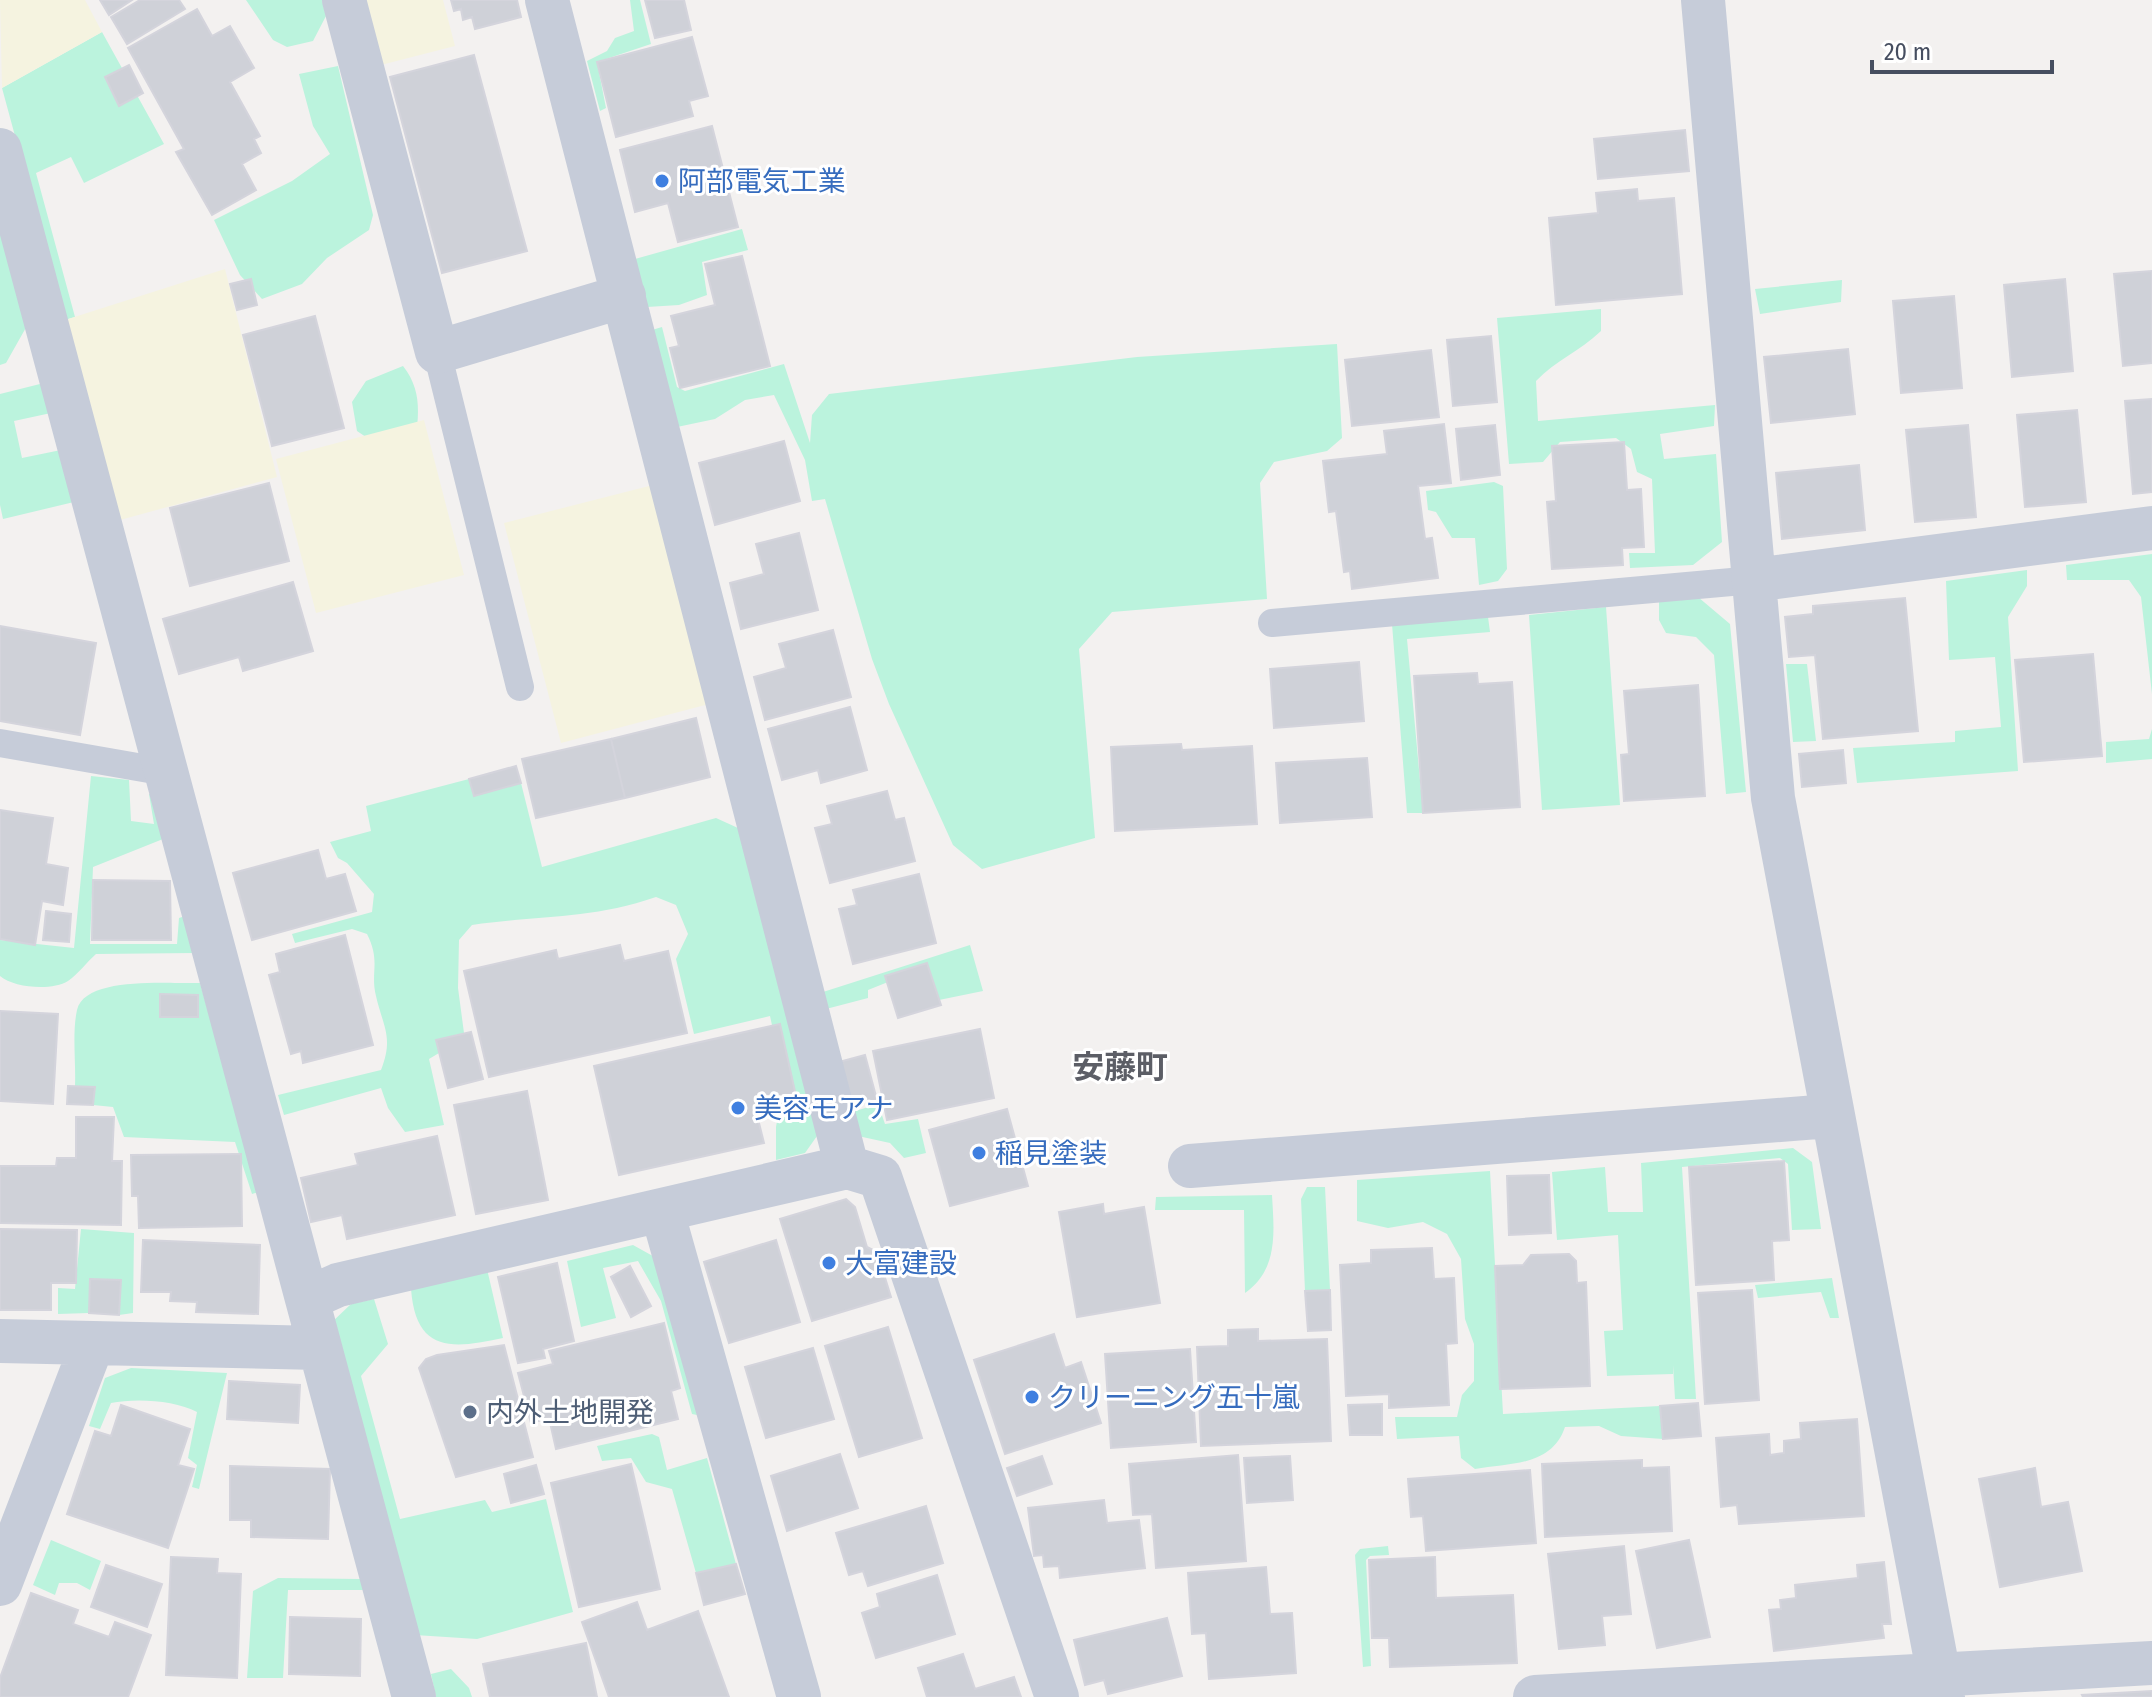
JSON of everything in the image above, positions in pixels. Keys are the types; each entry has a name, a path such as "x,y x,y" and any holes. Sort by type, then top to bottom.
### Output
{"street":[{"path":"344,0 437,352 624,296"},
{"path":"547,0 847,1167"},
{"path":"1703,0 1773,798 1830,1116 1941,1685"},
{"path":"0,150 414,1697"},
{"path":"1754,580 2152,528"},
{"path":"1190,1166 1830,1116"},
{"path":"307,1299 338,1285 847,1167 880,1177 1057,1697"},
{"path":"662,1211 799,1697"},
{"path":"0,1341 319,1348"},
{"path":"0,1584 92,1345"},
{"path":"1535,1697 1941,1685 2152,1663"}],"lane":[{"path":"437,352 520,687"},
{"path":"1272,623 1754,580"},
{"path":"0,743 166,772"}],"green space":[{"path":"246,0 322,0 326,16 313,41 287,47 273,40"},
{"path":"630,0 640,0 651,44 597,62 606,108 600,111 587,61 607,51 615,38 634,31"},
{"path":"102,32 164,144 84,183 71,157 36,173 75,317 65,320 2,88"},
{"path":"338,66 373,215 369,230 327,258 302,284 262,299 240,275 214,220 292,181 330,154 313,126 299,74"},
{"path":"0,213 28,324 6,363 0,365"},
{"path":"742,229 748,250 702,262 707,295 679,305 647,307 635,259"},
{"path":"1842,280 1841,302 1760,314 1755,289"},
{"path":"1601,309 1601,331 1536,381 1538,421 1715,405 1714,426 1660,434 1664,459 1716,454 1722,542 1693,565 1630,568 1629,553 1655,553 1652,479 1637,472 1631,449 1616,438 1560,442 1543,462 1509,464 1497,318"},
{"path":"662,327 677,387 685,391 784,364 810,443 812,415 829,394 1137,357 1337,344 1342,438 1327,451 1274,462 1260,483 1267,599 1112,612 1079,649 1095,838 982,869 953,845 889,704 872,659 825,499 812,501 805,460 774,395 745,400 715,419 677,427 652,330"},
{"path":"403,366 416,392 416,438 375,443 357,431 352,402 366,381"},
{"path":"44,383 51,413 14,421 22,458 61,450 74,502 3,519 0,505 0,394"},
{"path":"1494,482 1503,486 1507,569 1498,581 1479,585 1475,538 1452,538 1436,512 1428,510 1426,491"},
{"path":"2152,554 2152,694 2141,597 2129,580 2067,580 2066,565"},
{"path":"2027,570 2027,586 2008,617 2018,771 1857,783 1853,748 1955,742 1955,731 2001,727 1995,657 1949,660 1946,581"},
{"path":"1698,597 1730,624 1746,792 1726,794 1714,655 1696,637 1666,633 1659,620 1659,598"},
{"path":"1606,607 1620,805 1542,810 1529,615"},
{"path":"1488,617 1490,632 1407,639 1423,813 1407,813 1392,624"},
{"path":"1786,664 1807,664 1816,741 1793,742"},
{"path":"2152,729 2152,759 2106,763 2106,742 2149,739"},
{"path":"91,776 129,780 131,821 154,824 149,794 158,793 168,837 93,867 90,944 177,944 179,918 185,916 195,953 96,954 72,978 61,984 43,987 6,980 0,976 0,940 74,948"},
{"path":"469,779 474,796 521,783 542,867 716,818 738,828 817,1136 805,1153 776,1160 776,1127 784,1080 770,1016 694,1034 676,959 688,934 676,905 656,897 608,910 472,925 459,940 458,988 464,1033 436,1040 439,1053 429,1059 444,1125 405,1132 388,1108 381,1088 284,1115 278,1095 381,1070 387,1049 386,1032 374,988 373,952 367,934 352,929 295,943 292,934 372,912 374,894 347,863 338,858 330,842 371,831 366,806"},
{"path":"970,945 983,991 939,1000 927,963 886,976 888,982 868,990 868,998 826,1009 823,992"},
{"path":"200,983 259,1192 252,1194 235,1142 124,1137 113,1107 93,1105 94,1087 75,1086 74,1038 77,1010 83,999 112,986","holes":["160,994 198,995 198,1017 160,1017"]},
{"path":"878,1104 885,1124 918,1119 926,1153 904,1158 890,1143 858,1136 849,1113"},
{"path":"1793,1148 1812,1162 1821,1229 1792,1230 1788,1164 1780,1158 1682,1167 1696,1399 1675,1399 1673,1365 1673,1374 1607,1376 1604,1331 1623,1330 1618,1235 1557,1240 1552,1172 1605,1167 1608,1212 1643,1212 1641,1163"},
{"path":"1490,1171 1503,1414 1660,1406 1663,1439 1621,1436 1599,1426 1565,1427 1559,1440 1540,1456 1475,1469 1461,1458 1459,1436 1397,1439 1395,1417 1457,1417 1462,1395 1474,1381 1474,1344 1465,1319 1461,1259 1447,1234 1423,1222 1388,1228 1357,1221 1357,1180"},
{"path":"1307,1187 1325,1187 1330,1290 1305,1291 1301,1199"},
{"path":"1272,1195 1273,1236 1269,1261 1264,1273 1245,1293 1244,1210 1155,1210 1156,1197"},
{"path":"81,1229 134,1233 133,1313 119,1315 121,1281 91,1279 89,1313 58,1314 58,1288 75,1289"},
{"path":"633,1245 660,1260 697,1415 692,1414 661,1301 638,1261 603,1268 616,1318 581,1327 567,1261"},
{"path":"487,1269 503,1338 453,1344 429,1336 414,1310 411,1289"},
{"path":"1832,1278 1839,1318 1830,1318 1821,1292 1758,1298 1755,1285"},
{"path":"374,1299 388,1344 361,1376 400,1519 485,1500 492,1512 546,1499 573,1612 477,1639 415,1635 331,1323 351,1304"},
{"path":"131,1368 227,1373 199,1489 192,1487 197,1465 188,1458 197,1412 166,1403 121,1401 111,1403 100,1429 89,1426 105,1378"},
{"path":"652,1434 659,1437 667,1470 707,1458 736,1564 696,1573 672,1489 646,1482 631,1458 602,1461 597,1446"},
{"path":"51,1540 101,1561 90,1590 77,1583 59,1583 55,1595 33,1585"},
{"path":"1388,1546 1389,1555 1370,1556 1366,1560 1371,1666 1363,1667 1355,1555 1360,1549"},
{"path":"278,1578 360,1579 365,1590 288,1590 283,1678 247,1678 253,1591"},
{"path":"451,1669 469,1688 472,1697 436,1697 431,1674"}],"sand":[{"path":"0,0 85,0 102,32 2,88"},
{"path":"364,0 443,0 455,46 381,65"},
{"path":"225,269 277,477 120,520 65,320"},
{"path":"424,420 464,575 316,613 276,459"},
{"path":"653,485 709,704 561,743 504,523"}],"building":[{"path":"100,0 132,0 109,15"},
{"path":"140,0 179,0 185,9 127,44 111,17"},
{"path":"451,0 517,0 521,17 475,29 472,17 463,20 461,9 454,11"},
{"path":"645,0 684,0 691,30 655,38"},
{"path":"197,9 212,36 230,26 254,68 230,82 260,136 254,139 261,153 242,164 256,190 212,215 176,152 184,149 128,48"},
{"path":"692,37 708,96 689,101 693,116 616,137 597,62"},
{"path":"474,55 527,251 442,273 390,77"},
{"path":"129,65 143,93 119,106 105,77"},
{"path":"712,126 738,227 678,242 668,203 635,212 620,150"},
{"path":"1685,130 1689,171 1598,179 1594,139"},
{"path":"1637,189 1638,201 1674,198 1682,294 1556,305 1549,218 1598,213 1596,193"},
{"path":"742,256 770,366 680,388 670,348 679,346 671,316 715,305 705,264"},
{"path":"2152,271 2152,363 2123,366 2114,274"},
{"path":"251,279 257,305 237,310 230,284"},
{"path":"2065,279 2073,371 2012,377 2004,285"},
{"path":"1954,296 1962,388 1901,393 1893,301"},
{"path":"315,316 344,428 272,446 243,335"},
{"path":"1491,336 1497,402 1453,406 1447,340"},
{"path":"1848,349 1855,414 1771,423 1764,357"},
{"path":"1431,350 1439,417 1352,426 1345,360"},
{"path":"2152,399 2152,492 2133,494 2125,401"},
{"path":"2077,410 2086,502 2025,507 2017,415"},
{"path":"1444,424 1451,483 1418,486 1425,539 1432,538 1438,578 1352,589 1350,571 1344,572 1336,511 1329,512 1323,461 1387,454 1384,431"},
{"path":"1495,425 1500,475 1461,480 1456,429"},
{"path":"1968,425 1976,517 1915,522 1906,430"},
{"path":"784,441 800,501 715,525 699,463"},
{"path":"1624,442 1627,490 1641,489 1644,547 1622,548 1623,565 1552,569 1547,502 1556,501 1552,446"},
{"path":"1859,465 1865,530 1782,539 1776,473"},
{"path":"269,483 289,561 190,586 170,508"},
{"path":"799,533 818,610 741,629 730,583 764,574 756,544"},
{"path":"293,582 313,651 243,671 239,657 179,674 163,619"},
{"path":"1905,598 1918,731 1823,739 1815,655 1789,657 1785,617 1813,614 1813,606"},
{"path":"0,626 96,643 80,735 0,721"},
{"path":"833,630 851,697 765,720 754,677 786,668 779,644"},
{"path":"2093,654 2102,756 2024,762 2015,660"},
{"path":"1359,662 1364,721 1274,728 1270,669"},
{"path":"1477,673 1478,684 1512,682 1520,807 1423,813 1414,676"},
{"path":"1698,685 1705,796 1624,801 1621,755 1629,754 1624,691"},
{"path":"850,707 867,770 821,783 818,770 782,780 768,729"},
{"path":"696,718 710,777 625,798 611,739"},
{"path":"611,739 625,798 536,818 522,759"},
{"path":"1181,744 1182,750 1252,746 1257,824 1115,831 1111,747"},
{"path":"1843,750 1846,783 1802,787 1799,754"},
{"path":"1367,758 1372,817 1280,823 1276,763"},
{"path":"516,766 521,783 474,796 469,779"},
{"path":"887,791 895,820 904,818 915,861 830,883 815,828 832,824 827,806"},
{"path":"0,810 53,818 46,864 68,868 63,905 42,901 35,945 0,939"},
{"path":"318,850 326,879 345,874 356,911 252,940 233,873"},
{"path":"919,874 936,943 853,964 839,909 857,905 853,890"},
{"path":"93,880 170,881 171,940 92,940"},
{"path":"46,911 71,914 69,942 43,940"},
{"path":"345,935 373,1045 303,1063 301,1051 291,1054 269,975 280,972 276,954"},
{"path":"620,945 624,961 668,951 687,1033 489,1077 464,971 556,950 558,959"},
{"path":"927,963 941,1005 898,1018 885,976"},
{"path":"160,994 198,995 198,1017 160,1017"},
{"path":"0,1011 58,1014 53,1104 0,1101"},
{"path":"780,1024 798,1105 757,1115 764,1143 619,1175 594,1066"},
{"path":"980,1029 994,1098 887,1120 873,1051"},
{"path":"471,1032 483,1079 448,1088 436,1040"},
{"path":"865,1055 877,1100 850,1106 839,1062"},
{"path":"68,1086 95,1087 93,1105 67,1104"},
{"path":"527,1091 548,1200 476,1214 454,1105"},
{"path":"1007,1109 1028,1186 950,1206 929,1130"},
{"path":"76,1117 114,1117 112,1161 122,1161 121,1225 0,1223 0,1166 56,1166 57,1158 76,1158"},
{"path":"437,1136 455,1215 347,1239 342,1215 311,1222 301,1178 358,1165 355,1154"},
{"path":"241,1154 242,1226 139,1228 138,1196 132,1196 131,1155"},
{"path":"1784,1161 1789,1240 1772,1241 1774,1280 1696,1285 1689,1167"},
{"path":"1549,1175 1551,1233 1509,1235 1507,1176"},
{"path":"846,1199 855,1207 867,1247 877,1252 891,1297 812,1321 780,1219"},
{"path":"1103,1204 1104,1214 1144,1207 1160,1303 1077,1317 1059,1212"},
{"path":"0,1229 77,1230 76,1283 51,1283 51,1310 0,1310"},
{"path":"143,1240 260,1245 258,1314 196,1312 197,1302 170,1301 171,1292 141,1292"},
{"path":"776,1240 800,1322 729,1343 704,1262"},
{"path":"1432,1248 1434,1279 1454,1278 1457,1343 1446,1344 1449,1405 1389,1408 1389,1394 1346,1396 1340,1265 1371,1263 1371,1250"},
{"path":"1569,1254 1576,1261 1577,1283 1586,1282 1590,1386 1500,1389 1495,1266 1523,1265 1531,1255"},
{"path":"557,1263 574,1341 543,1349 545,1358 518,1363 498,1277"},
{"path":"630,1266 651,1306 631,1317 611,1277"},
{"path":"90,1279 121,1280 119,1315 89,1313"},
{"path":"1330,1290 1331,1330 1308,1331 1305,1291"},
{"path":"1752,1290 1759,1400 1705,1404 1698,1293"},
{"path":"664,1323 680,1388 671,1391 678,1419 556,1449 549,1418 531,1423 518,1373 553,1364 549,1351"},
{"path":"888,1327 922,1438 859,1457 825,1346"},
{"path":"1258,1329 1258,1341 1327,1339 1331,1441 1201,1446 1197,1347 1228,1346 1228,1330"},
{"path":"1054,1334 1065,1368 1081,1362 1101,1423 1005,1454 974,1360"},
{"path":"504,1345 533,1457 456,1477 419,1368 426,1359 437,1355"},
{"path":"813,1348 834,1419 766,1438 745,1367"},
{"path":"1190,1349 1196,1442 1111,1448 1105,1354"},
{"path":"229,1381 300,1385 298,1423 227,1419"},
{"path":"1698,1403 1701,1436 1663,1439 1660,1406"},
{"path":"1382,1404 1382,1435 1350,1435 1348,1405"},
{"path":"121,1405 190,1429 178,1465 194,1469 168,1548 67,1514 95,1431 111,1436"},
{"path":"1857,1419 1864,1516 1739,1524 1737,1505 1721,1507 1716,1438 1769,1434 1770,1455 1784,1453 1784,1441 1801,1439 1800,1423"},
{"path":"840,1454 858,1508 787,1531 771,1476"},
{"path":"1238,1455 1246,1561 1156,1568 1152,1514 1133,1515 1129,1464"},
{"path":"1042,1456 1052,1484 1017,1496 1007,1468"},
{"path":"1290,1456 1293,1500 1247,1503 1244,1458"},
{"path":"1642,1460 1642,1468 1669,1467 1672,1531 1545,1537 1542,1464"},
{"path":"631,1464 660,1589 579,1607 551,1483"},
{"path":"536,1465 544,1494 511,1503 504,1474"},
{"path":"230,1466 330,1469 328,1539 251,1537 251,1520 230,1520"},
{"path":"2035,1468 2041,1507 2068,1502 2082,1571 2000,1587 1979,1479"},
{"path":"1530,1470 1536,1543 1426,1551 1423,1516 1411,1517 1408,1479"},
{"path":"1104,1500 1107,1523 1139,1520 1145,1568 1060,1578 1059,1566 1044,1567 1043,1555 1034,1556 1028,1508"},
{"path":"926,1506 943,1563 868,1586 863,1571 849,1575 836,1533"},
{"path":"1689,1540 1710,1637 1657,1648 1636,1551"},
{"path":"1624,1546 1631,1614 1602,1616 1605,1645 1559,1649 1548,1554"},
{"path":"171,1557 218,1559 217,1573 241,1574 237,1678 166,1675"},
{"path":"1435,1557 1436,1598 1513,1595 1517,1663 1390,1667 1389,1638 1372,1638 1369,1560"},
{"path":"1884,1562 1891,1624 1882,1624 1884,1638 1774,1651 1769,1610 1781,1609 1780,1600 1796,1598 1795,1585 1858,1578 1857,1565"},
{"path":"736,1564 745,1594 704,1605 696,1573"},
{"path":"106,1565 162,1584 147,1627 91,1607"},
{"path":"1266,1567 1270,1614 1292,1613 1296,1673 1209,1679 1206,1633 1192,1634 1188,1573"},
{"path":"937,1575 955,1634 876,1658 862,1613 880,1607 877,1594"},
{"path":"31,1593 78,1610 73,1624 109,1637 115,1622 151,1635 128,1697 0,1697 0,1678"},
{"path":"637,1602 647,1630 698,1611 729,1697 609,1697 582,1622"},
{"path":"290,1617 361,1619 360,1676 289,1674"},
{"path":"1167,1618 1182,1676 1108,1694 1104,1680 1085,1685 1074,1640"},
{"path":"586,1643 597,1697 490,1697 483,1664"},
{"path":"963,1654 975,1689 1014,1677 1021,1697 927,1697 918,1668"},
{"path":"2152,1691 2152,1697 2082,1695"}],"place":[{"name":"阿部電気工業","path":"662,181"},
{"name":"美容モアナ","path":"738,1108"},
{"name":"稲見塗装","path":"979,1153"},
{"name":"大富建設","path":"829,1263"},
{"name":"クリーニング五十嵐","path":"1032,1397"},
{"name":"内外土地開発","path":"470,1412"}],"district":[{"name":"安藤町","path":"1120,1067"}]}
